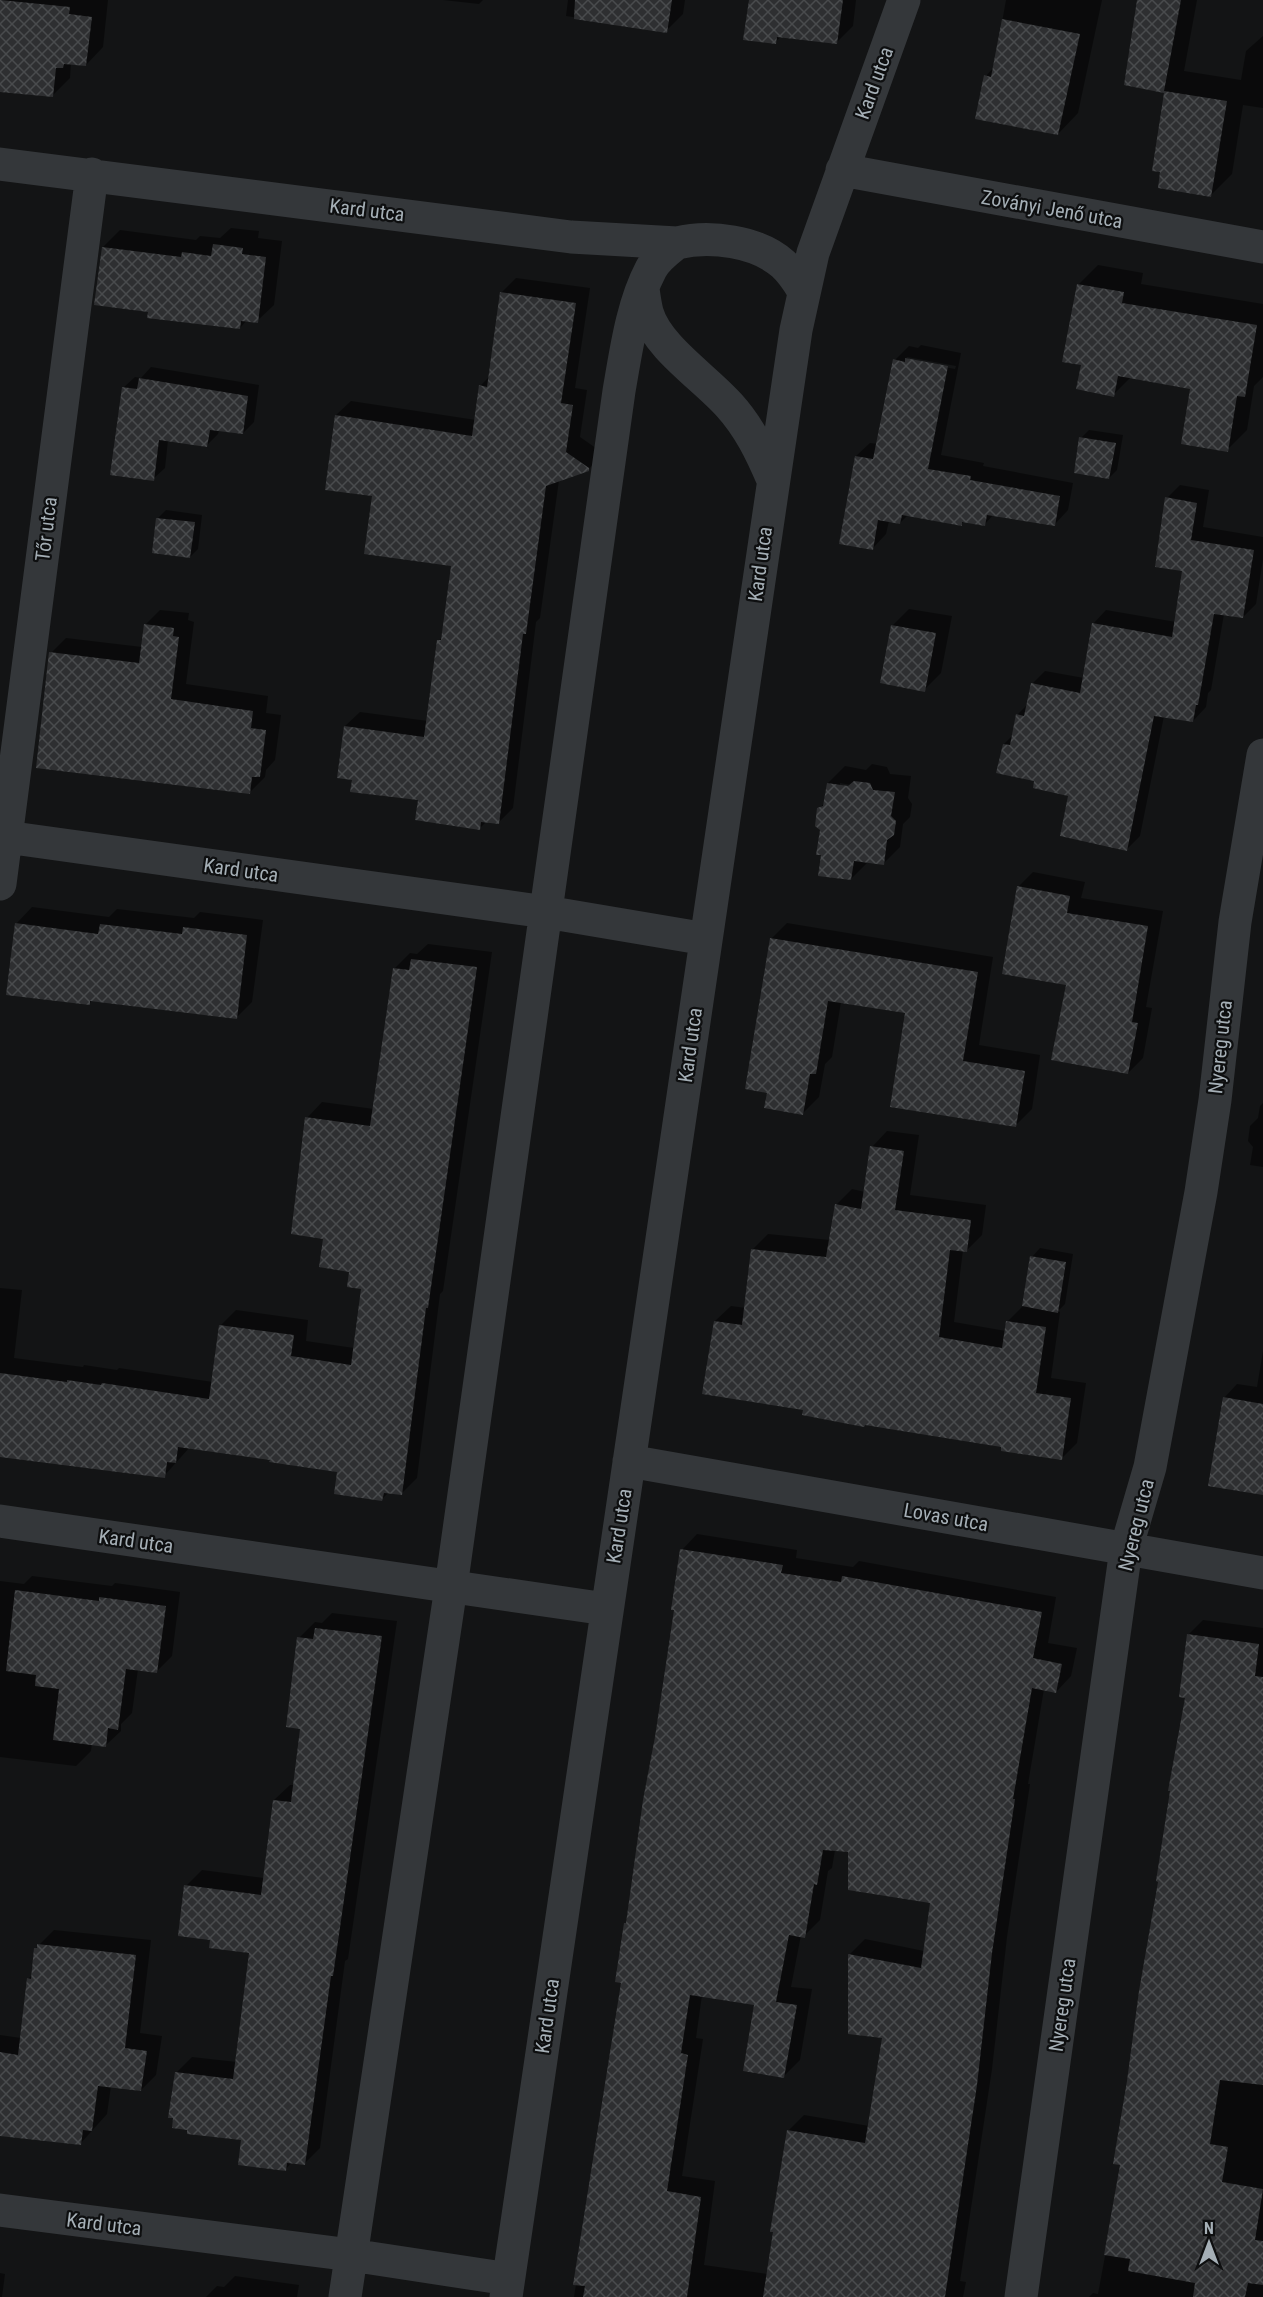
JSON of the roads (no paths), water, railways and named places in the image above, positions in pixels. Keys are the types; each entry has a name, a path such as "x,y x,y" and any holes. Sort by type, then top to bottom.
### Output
{"street":[{"name":"Kard utca","path":"0,2210 351,2255 507,2288 773,480 803,290 813,253 904,0"},
{"name":"Kard utca","path":"0,164 571,237 677,243 693,239 711,239 754,248 782,263 794,275 803,290"},
{"name":"Zoványi Jenő utca","path":"842,170 1263,247"},
{"name":"Tőr utca","path":"0,884 92,174"},
{"path":"345,2297 451,1587 619,391 631,331 643,289 651,269 663,254 677,243"},
{"path":"643,289 651,322 676,354 740,418 751,434 773,480"},
{"name":"Nyereg utca","path":"1021,2297 1126,1549 1150,1467 1201,1192 1215,1100 1235,922 1263,755"},
{"name":"Kard utca","path":"6,837 546,912 705,939"},
{"name":"Lovas utca","path":"629,1461 1263,1573"},
{"name":"Kard utca","path":"0,1521 606,1609"}]}
